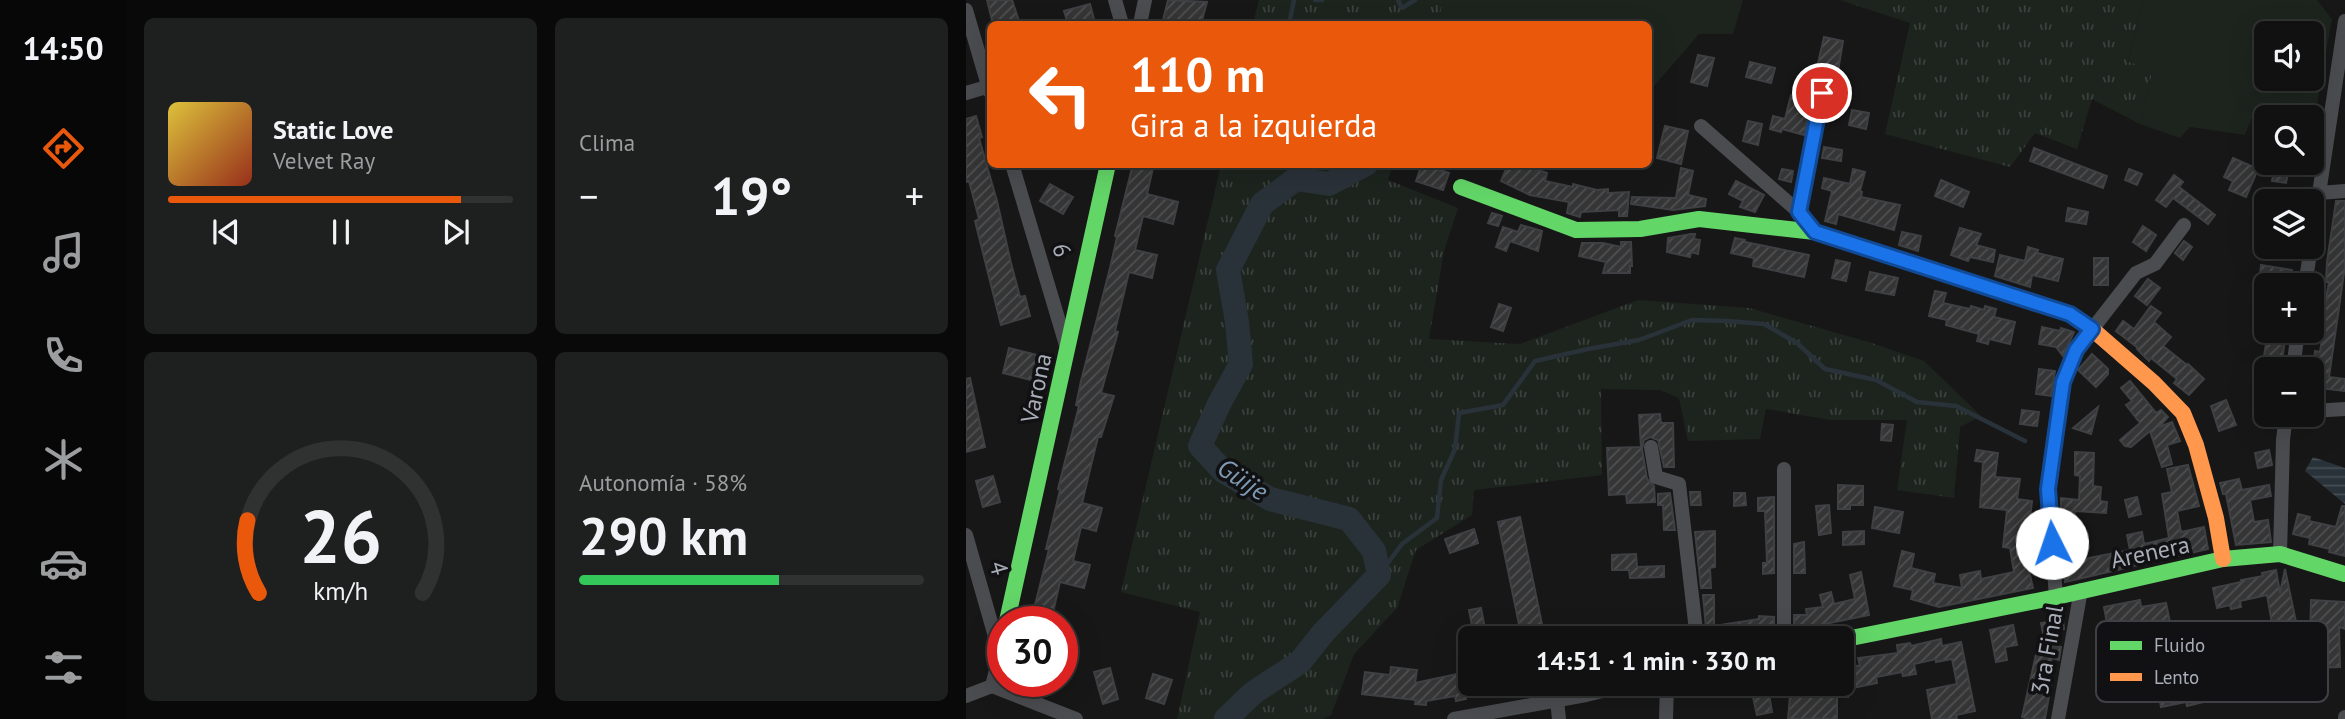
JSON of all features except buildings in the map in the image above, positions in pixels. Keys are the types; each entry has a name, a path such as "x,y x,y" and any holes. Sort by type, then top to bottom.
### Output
{"street":[{"path":"1115,0 1121,21"},
{"path":"1141,21 1145,0"},
{"path":"966,10 987,78"},
{"path":"2320,189 2345,21"},
{"path":"966,93 987,89"},
{"path":"1799,212 1822,93"},
{"path":"1701,126 1799,212 1815,232"},
{"name":"6","path":"1013,168 1068,349"},
{"name":"Varona","path":"1010,606 1107,168"},
{"path":"1461,187 1576,229 1640,229 1699,219 1815,232 2070,314 2092,329 2154,383 2183,414 2203,470 2216,518 2223,559"},
{"path":"2324,193 2345,191"},
{"path":"2056,597 2048,489 2063,382 2076,350 2092,329 2136,273 2155,264 2184,225"},
{"path":"2324,410 2345,409"},
{"path":"2280,554 2285,427"},
{"path":"1651,447 1656,477 1679,484 1695,626"},
{"path":"1784,469 1784,626"},
{"name":"4","path":"966,535 989,606"},
{"name":"Arenera","path":"1854,637 2056,597 2223,559 2280,554 2345,574"},
{"name":"3ra Final","path":"2058,719 2081,590"},
{"path":"966,696 987,688"},
{"path":"1454,719 1575,696"},
{"path":"1666,719 1667,696"},
{"path":"1020,697 1076,719"},
{"path":"1557,700 1559,719"}],"green space":[{"path":"1259,0 1444,0 1438,21 1254,21"},
{"path":"1444,0 1743,0 1733,34 1699,34 1652,89 1652,21 1438,21"},
{"path":"1840,0 2143,0 2128,61 2153,69 2140,124 2092,99 2077,149 2035,133 2010,167 1885,134 1910,23"},
{"path":"2143,0 2317,0 2332,19 2324,64 2324,21 2254,21 2254,91 2319,91 2317,105 2254,105 2254,113 2245,135 2190,127 2180,138 2140,124 2153,69 2128,62"},
{"path":"1220,168 1392,168 1388,180 1458,208 1444,251 1429,339 1520,344 1638,300 1749,308 1872,343 1924,361 1981,416 1960,427 1954,498 1897,490 1907,420 1831,420 1766,409 1760,439 1688,441 1679,398 1660,390 1601,389 1602,475 1474,490 1472,515 1416,550 1397,608 1354,654 1331,715 1323,719 1177,719 1200,612 1121,592"}],"shaded area":[{"path":"2313,457 2345,468 2345,504 2305,471"}],"waterway":[{"name":"Güije","path":"1290,21 1294,0"},
{"name":"Güije","path":"1315,0 1322,0"},
{"name":"Güije","path":"1398,0 1402,8 1415,0"},
{"name":"Güije","path":"1226,719 1253,693 1300,662 1323,633 1379,575 1374,551 1349,519 1270,499 1223,471 1200,446 1241,364 1228,270 1262,204 1296,179 1329,184 1359,168"},
{"path":"1379,575 1402,544 1437,518 1441,480 1455,449 1459,413 1503,405 1535,361 1639,340 1692,320 1764,324 1797,343 1825,369 1876,380 1917,402 1956,406 2025,441"}],"traffic: fast":[{"path":"1010,606 1107,168"},
{"path":"1461,187 1576,230 1640,229 1699,219 1815,232 1909,262"},
{"path":"1854,637 2056,597 2223,559 2280,554 2345,574"}],"traffic: slow":[{"path":"1909,262 2070,314 2092,329 2154,383 2183,413 2196,445 2216,518 2223,559"}],"route":[{"path":"1822,93 1799,212 1815,232 2070,314 2092,329 2076,350 2063,382 2048,489 2052,543"}]}
